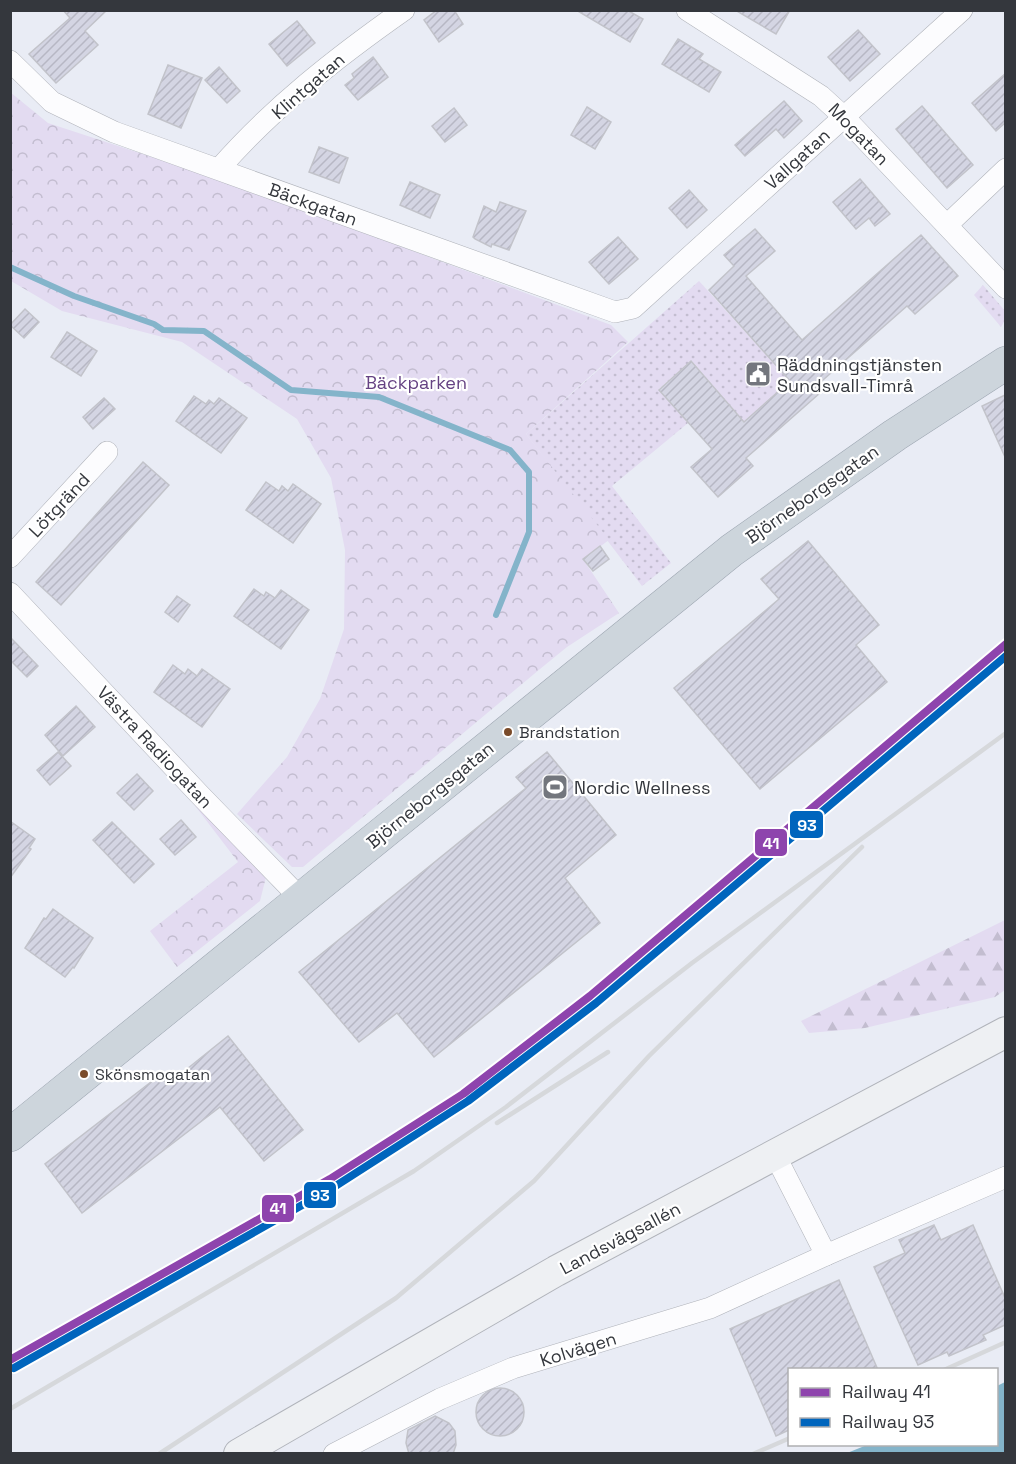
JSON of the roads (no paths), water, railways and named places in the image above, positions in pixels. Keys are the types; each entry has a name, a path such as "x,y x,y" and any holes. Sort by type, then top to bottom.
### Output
{"highway":[{"name":"Björneborgsgatan","path":"10,1135 732,550 895,435 1005,363"}],"main road":[{"name":"Landsvägsallén","path":"239,1454 546,1277 1005,1032"}],"street":[{"name":"Klintgatan","path":"219,169 237,148 311,79 404,10"},
{"name":"Mogatan","path":"687,10 821,96 844,117 1005,288"},
{"name":"Vallgatan","path":"633,308 962,10"},
{"name":"Bäckgatan","path":"10,61 52,102 114,132 615,312 633,308"},
{"path":"946,225 1005,169"},
{"name":"Lötgränd","path":"10,557 107,452"},
{"name":"Västra Radiogatan","path":"10,593 199,794 302,899"},
{"path":"775,1155 826,1254"},
{"name":"Kolvägen","path":"334,1454 440,1398 513,1368 710,1308 826,1254 1005,1177"}],"water":[{"path":"1005,1382 1005,1453 847,1453 864,1446 998,1446 998,1386"}],"waterway":[{"path":"10,267 74,296 154,324 163,330 204,331 291,390 379,397 510,450 529,472 529,532 496,615"}],"railway":[{"path":"10,1409 414,1171 506,1107 692,963 1006,733"},
{"path":"159,1454 396,1298 534,1181 649,1056 862,847"},
{"path":"497,1123 608,1052"},
{"path":"948,1368 1006,1342"},
{"path":"753,1454 788,1439"}],"rail line":[{"name":"41","path":"10,1360 330,1179 463,1094 590,996 1006,644"},
{"name":"93","path":"14,1368 334,1187 468,1101 596,1003 1006,656"}],"place":[{"name":"Räddningstjänsten Sundsvall-Timrå","path":"758,374"},
{"name":"Brandstation","path":"508,732"},
{"name":"Nordic Wellness","path":"555,787"},
{"name":"Skönsmogatan","path":"84,1074"}],"park label":[{"name":"Bäckparken","path":"416,382"}]}
